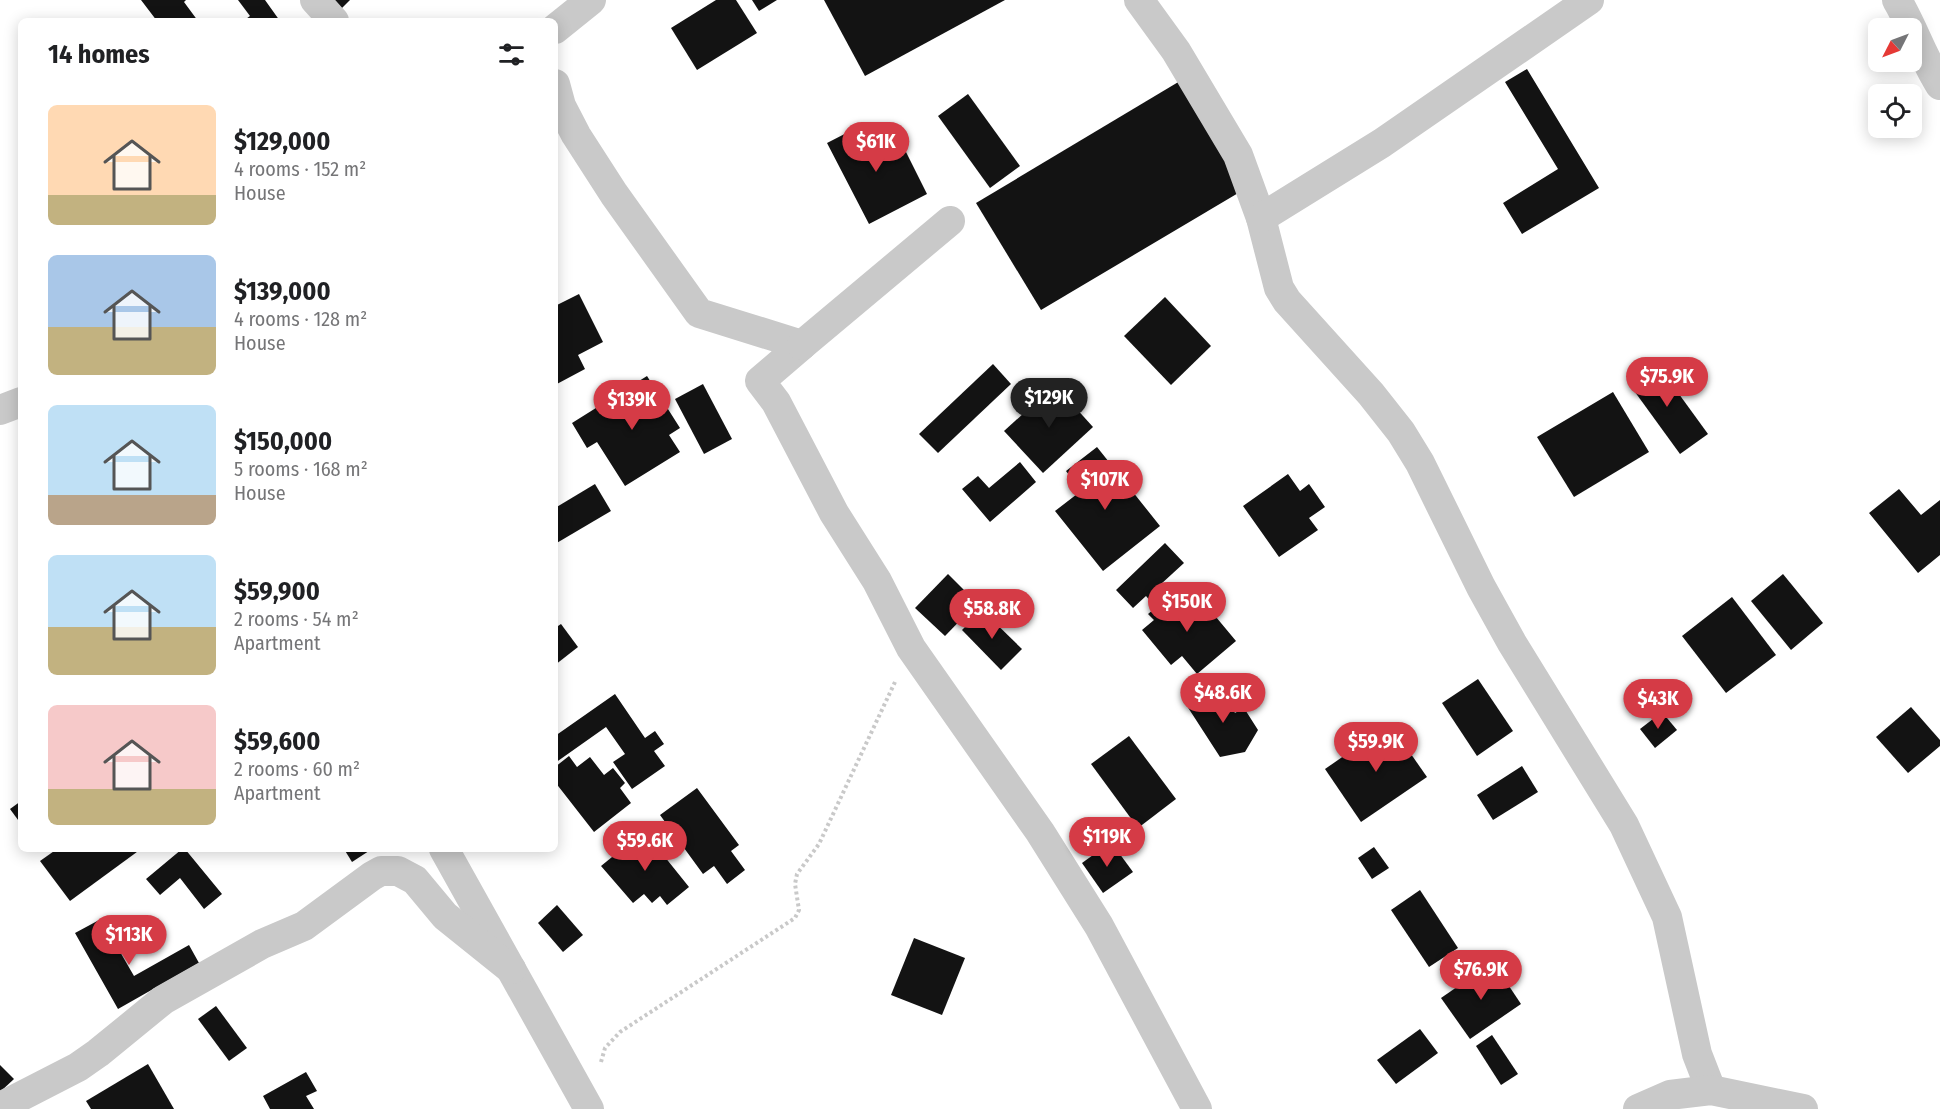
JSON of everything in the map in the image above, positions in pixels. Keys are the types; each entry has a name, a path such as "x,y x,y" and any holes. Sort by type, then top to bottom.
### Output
{"street":[{"path":"315,0 331,18"},
{"path":"558,27 591,0"},
{"path":"1139,0 1176,51 1238,155 1261,218 1279,288 1287,301 1371,394 1401,432 1420,463 1486,597 1512,643 1624,825 1667,917 1697,1054 1711,1090"},
{"path":"1261,218 1382,143 1589,0"},
{"path":"1897,0 1940,85"},
{"path":"558,95 576,135 614,194 699,313 802,345"},
{"path":"950,221 760,381 776,402 834,513 877,581 911,648 1040,832 1100,926 1197,1109"},
{"path":"446,852 589,1109"},
{"path":"0,1107 78,1067 163,1000 262,944 304,926 381,871 398,871 414,880 445,915 511,969"},
{"path":"1638,1109 1670,1095 1711,1090 1803,1109"}],"path":[{"path":"600,1066 605,1048 620,1032 795,918 799,910 795,885 797,874 819,844 911,648"}],"building":[{"path":"141,0 186,0 184,2 196,18 155,18"},
{"path":"238,0 265,0 278,18 247,18 250,16"},
{"path":"324,0 350,0 337,13"},
{"path":"716,0 736,0 757,33 697,70 671,28"},
{"path":"752,0 777,0 759,11"},
{"path":"824,0 1005,0 865,76"},
{"path":"1527,69 1599,188 1522,234 1503,203 1558,169 1505,82"},
{"path":"1180,81 1245,189 1041,310 976,203"},
{"path":"968,94 1020,166 990,188 938,116"},
{"path":"868,122 884,154 902,144 927,194 869,224 827,143"},
{"path":"579,294 603,342 578,355 585,369 558,383 558,304"},
{"path":"1165,297 1211,346 1171,385 1124,336"},
{"path":"1655,361 1708,434 1680,454 1627,381"},
{"path":"993,364 1011,384 938,453 919,434"},
{"path":"647,376 680,428 669,435 680,452 625,486 597,442 587,448 572,423"},
{"path":"703,384 732,439 704,454 675,399"},
{"path":"1055,385 1093,427 1043,473 1004,431"},
{"path":"1613,392 1649,452 1574,497 1537,437"},
{"path":"1097,447 1160,526 1103,571 1055,511 1081,491 1066,471"},
{"path":"1020,462 1036,482 990,522 962,489 978,476 989,488"},
{"path":"1288,474 1300,491 1309,484 1325,507 1309,518 1318,530 1279,557 1243,506"},
{"path":"595,484 611,511 558,542 558,506"},
{"path":"1899,489 1921,515 1940,500 1940,555 1918,573 1869,513"},
{"path":"1165,543 1184,563 1160,585 1165,591 1152,603 1146,596 1133,608 1116,590"},
{"path":"948,574 977,603 945,636 915,608"},
{"path":"1783,574 1823,623 1791,650 1751,601"},
{"path":"1177,590 1201,619 1211,611 1236,641 1197,674 1182,656 1171,665 1142,630 1154,620 1148,614"},
{"path":"1732,597 1776,655 1726,693 1682,636"},
{"path":"982,610 1022,649 1001,670 962,630"},
{"path":"561,624 578,647 558,663 558,626"},
{"path":"1478,679 1513,731 1477,756 1442,703"},
{"path":"1218,687 1235,713 1244,708 1258,730 1245,752 1220,757 1187,706"},
{"path":"615,694 645,738 655,731 664,744 654,751 665,766 632,789 613,762 625,754 606,727 558,761 558,734"},
{"path":"1911,707 1940,740 1940,746 1908,773 1876,737"},
{"path":"1662,712 1677,730 1655,748 1640,729"},
{"path":"1390,724 1427,777 1361,822 1325,769"},
{"path":"1129,736 1176,799 1138,828 1091,764"},
{"path":"569,756 577,767 590,757 604,775 613,768 625,783 620,788 631,803 594,832 558,786 558,765"},
{"path":"1522,766 1538,792 1493,820 1477,795"},
{"path":"697,788 739,845 731,851 745,870 727,884 714,866 703,874 660,815"},
{"path":"18,803 18,820 10,809"},
{"path":"644,831 689,887 667,905 660,896 652,903 644,894 633,903 601,866"},
{"path":"1111,842 1133,872 1103,893 1082,863"},
{"path":"1374,847 1389,868 1372,879 1358,858"},
{"path":"53,852 137,852 70,901 40,861"},
{"path":"178,852 187,852 222,894 204,909 180,878 160,895 146,879"},
{"path":"346,852 367,852 352,862"},
{"path":"1420,890 1458,948 1429,967 1391,910"},
{"path":"557,905 583,935 563,952 538,923"},
{"path":"101,919 134,976 189,945 199,963 118,1009 75,933"},
{"path":"914,938 965,958 942,1015 891,995"},
{"path":"1493,962 1521,1004 1470,1039 1441,998"},
{"path":"216,1006 247,1048 229,1061 198,1019"},
{"path":"1420,1029 1438,1053 1396,1084 1377,1060"},
{"path":"1492,1035 1518,1074 1501,1085 1476,1046"},
{"path":"148,1064 174,1109 91,1109 86,1101"},
{"path":"0,1065 14,1079 0,1092"},
{"path":"306,1072 317,1091 306,1096 314,1109 270,1109 263,1096"}]}
